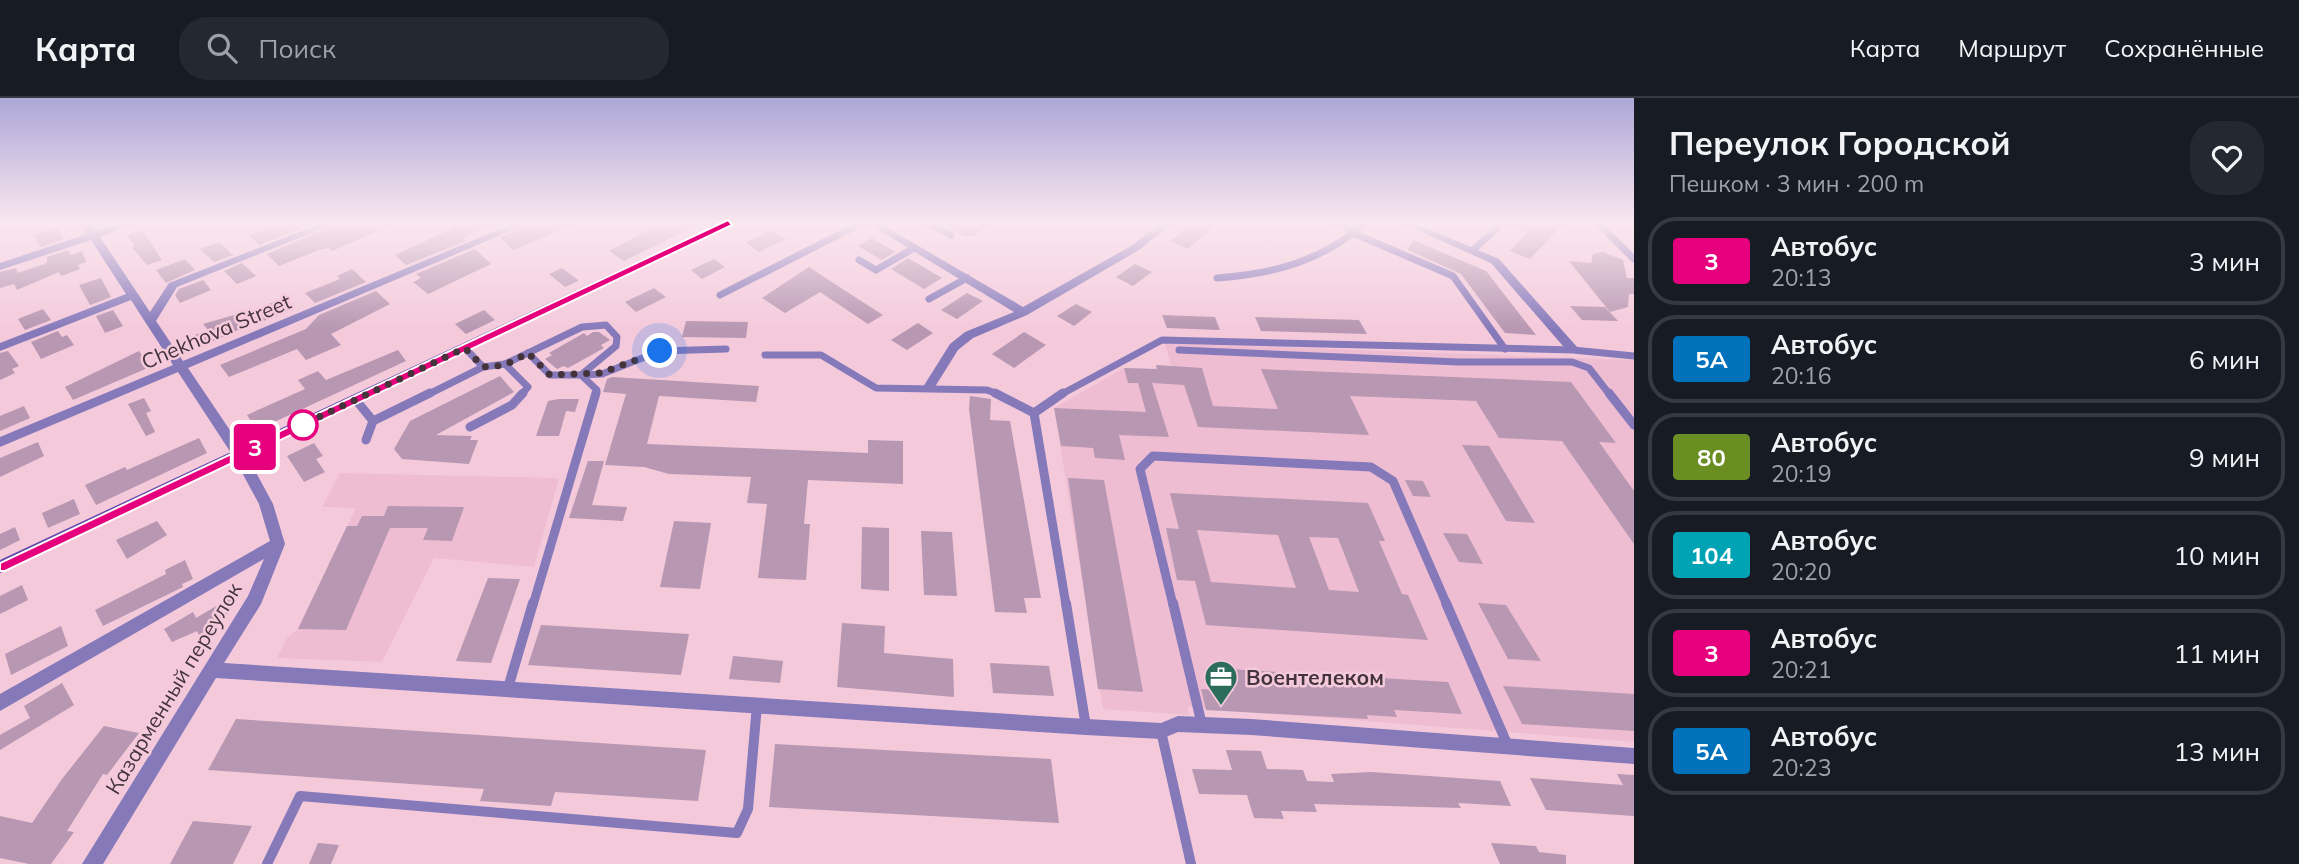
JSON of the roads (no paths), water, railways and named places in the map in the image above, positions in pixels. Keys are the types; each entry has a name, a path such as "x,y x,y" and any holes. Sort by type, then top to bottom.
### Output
{"street":[{"path":"0,267 24,259"},
{"path":"0,703 278,544 267,504 239,454 109,259"},
{"path":"150,322 173,285 240,259"},
{"name":"Chekhova Street","path":"0,442 439,259"},
{"path":"0,567 653,259"},
{"path":"933,259 1023,312"},
{"path":"929,387 954,347 969,335 1023,312 1116,259"},
{"path":"1490,259 1573,350"},
{"path":"0,347 133,295"},
{"name":"Казарменный переулок","path":"92,864 255,599 278,544"},
{"path":"212,670 1086,727 1161,731 1178,724 1202,725 1634,756"}],"lane":[{"path":"720,295 791,259"},
{"path":"859,260 876,270 895,259"},
{"path":"1217,278 1284,270 1311,259"},
{"path":"1414,259 1453,276 1505,349"},
{"path":"929,299 967,278"},
{"path":"366,440 373,421 483,367 505,365 582,327 606,325 617,337 616,346 581,375"},
{"path":"1034,413 1046,402 1162,340 1573,350 1634,356"},
{"path":"465,348 483,367"},
{"path":"528,353 550,375 581,375 601,373 660,351 726,349"},
{"path":"1179,350 1458,362 1572,362 1589,368 1634,425"},
{"path":"765,355 821,355 876,388 901,391 929,387 987,390 1012,399 1034,413 1086,727"},
{"path":"470,427 512,405 528,387 505,365"},
{"path":"508,688 597,390 581,375"},
{"path":"356,400 373,421"},
{"path":"1202,725 1140,469 1153,456 1371,467 1393,481 1508,746"},
{"path":"267,864 300,796 737,833 748,809 757,705"},
{"path":"1161,731 1191,864"}],"place":[{"name":"Воентелеком","path":"1221,707"}]}
